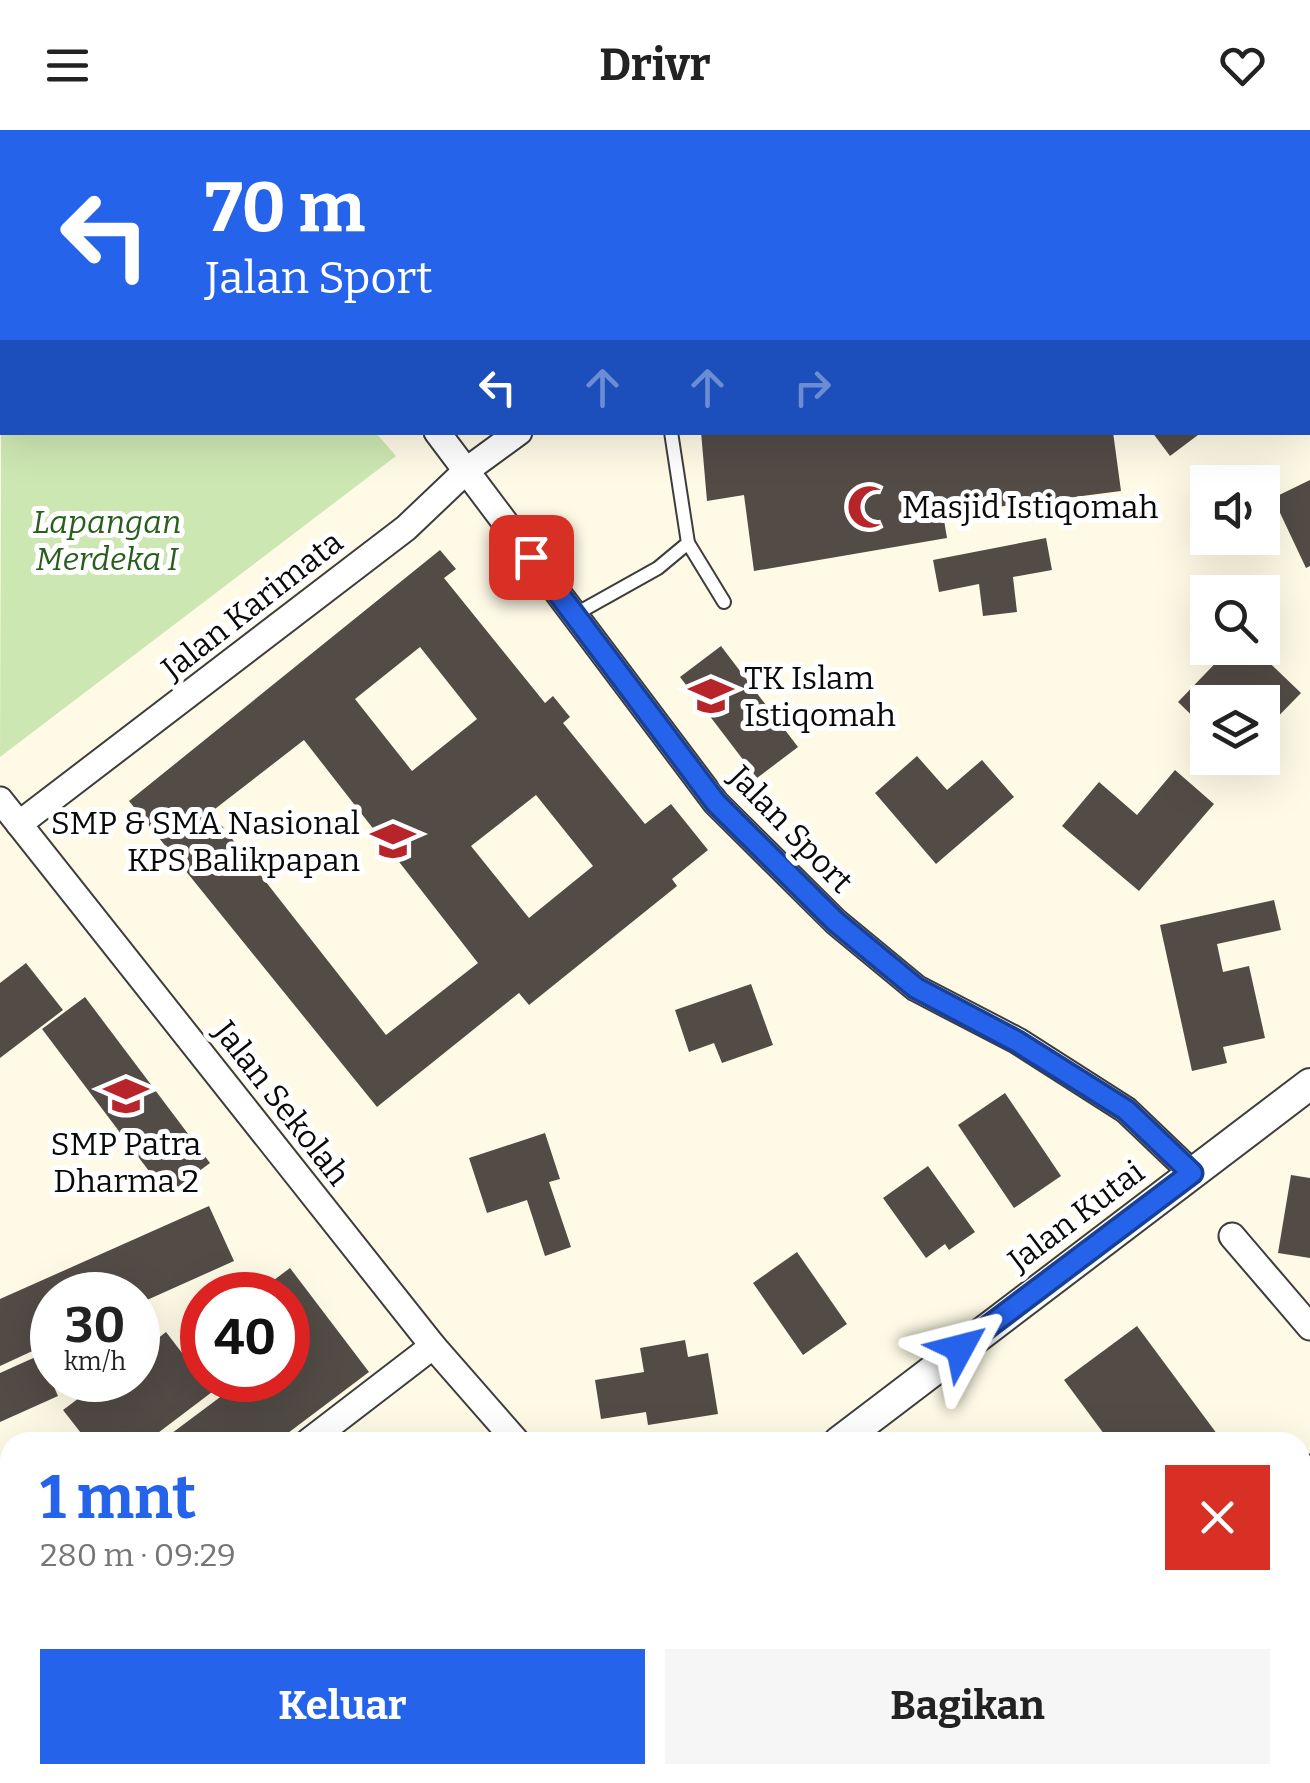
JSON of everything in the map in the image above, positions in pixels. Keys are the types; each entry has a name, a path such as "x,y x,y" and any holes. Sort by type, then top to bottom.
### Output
{"street":[{"name":"Jalan Sport","path":"440,435 716,803 836,922 916,988 1018,1042 1126,1110 1192,1173"},
{"name":"Jalan Karimata","path":"20,824 406,528 467,470 515,435"},
{"name":"Jalan Sekolah","path":"0,800 433,1346 509,1432"},
{"name":"Jalan Kutai","path":"852,1432 1310,1084"},
{"path":"1232,1236 1310,1326"},
{"path":"321,1432 433,1346"}],"lane":[{"path":"671,435 688,543 724,602"},
{"path":"574,615 658,568 688,543"}],"green space":[{"name":"Lapangan Merdeka I","path":"1,435 378,435 396,456 0,757"}],"building":[{"name":"Masjid Istiqomah","path":"701,435 1113,435 1121,491 943,514 947,538 754,571 744,495 707,501"},
{"path":"1154,435 1198,435 1170,456"},
{"path":"1310,480 1310,566 1306,568 1280,513 1280,495"},
{"path":"1046,538 1052,570 1013,577 1017,612 983,616 979,584 939,592 933,560"},
{"path":"440,550 456,569 444,578 545,703 553,696 570,717 563,723 645,824 671,804 708,850 672,879 677,886 529,1005 519,993 377,1107 129,801","holes":["420,647 477,719 412,771 355,699","304,740 478,963 386,1035 211,812","536,795 593,866 529,918 471,846"]},
{"path":"721,646 798,747 757,778 680,677"},
{"path":"1214,665 1272,665 1301,693 1280,715 1280,685 1194,685"},
{"path":"1190,690 1190,714 1178,702"},
{"path":"917,756 947,790 982,760 1014,797 936,864 875,793"},
{"path":"1175,770 1214,804 1139,891 1062,826 1099,782 1137,815"},
{"path":"1274,900 1281,930 1217,944 1223,972 1249,966 1265,1038 1223,1047 1227,1063 1192,1071 1160,925"},
{"path":"26,963 63,1010 0,1058 0,983"},
{"path":"751,984 773,1045 722,1063 714,1043 689,1052 675,1010"},
{"name":"SMP Patra Dharma 2","path":"85,997 210,1163 167,1195 42,1029"},
{"path":"1005,1093 1061,1176 1014,1208 958,1125"},
{"path":"545,1133 560,1179 549,1182 571,1247 545,1256 527,1200 487,1213 469,1158"},
{"path":"928,1166 975,1232 949,1250 945,1244 926,1258 883,1198"},
{"path":"1291,1175 1310,1178 1310,1258 1278,1253"},
{"path":"209,1206 234,1261 209,1272 180,1272 180,1285 160,1294 160,1272 61,1272"},
{"path":"797,1252 847,1324 803,1355 753,1283"},
{"path":"30,1286 30,1352 0,1366 0,1299"},
{"path":"310,1294 369,1372 289,1432 173,1432 214,1402 310,1402"},
{"path":"1137,1326 1216,1432 1103,1432 1064,1380"},
{"path":"166,1332 180,1350 180,1402 199,1402 159,1432 80,1432 63,1410 74,1402 160,1402 160,1337"},
{"path":"685,1340 688,1357 708,1353 718,1414 648,1425 646,1412 601,1419 595,1380 644,1372 640,1348"},
{"path":"30,1360 30,1402 45,1402 0,1422 0,1373"}],"place":[{"name":"Masjid Istiqomah","path":"869,507"},
{"name":"TK Islam Istiqomah","path":"711,696"},
{"name":"SMP & SMA Nasional KPS Balikpapan","path":"393,841"},
{"name":"SMP Patra Dharma 2","path":"126,1096"}],"route":[{"path":"531,557 716,803 836,922 916,988 1018,1042 1126,1110 1192,1173 960,1348"}]}
